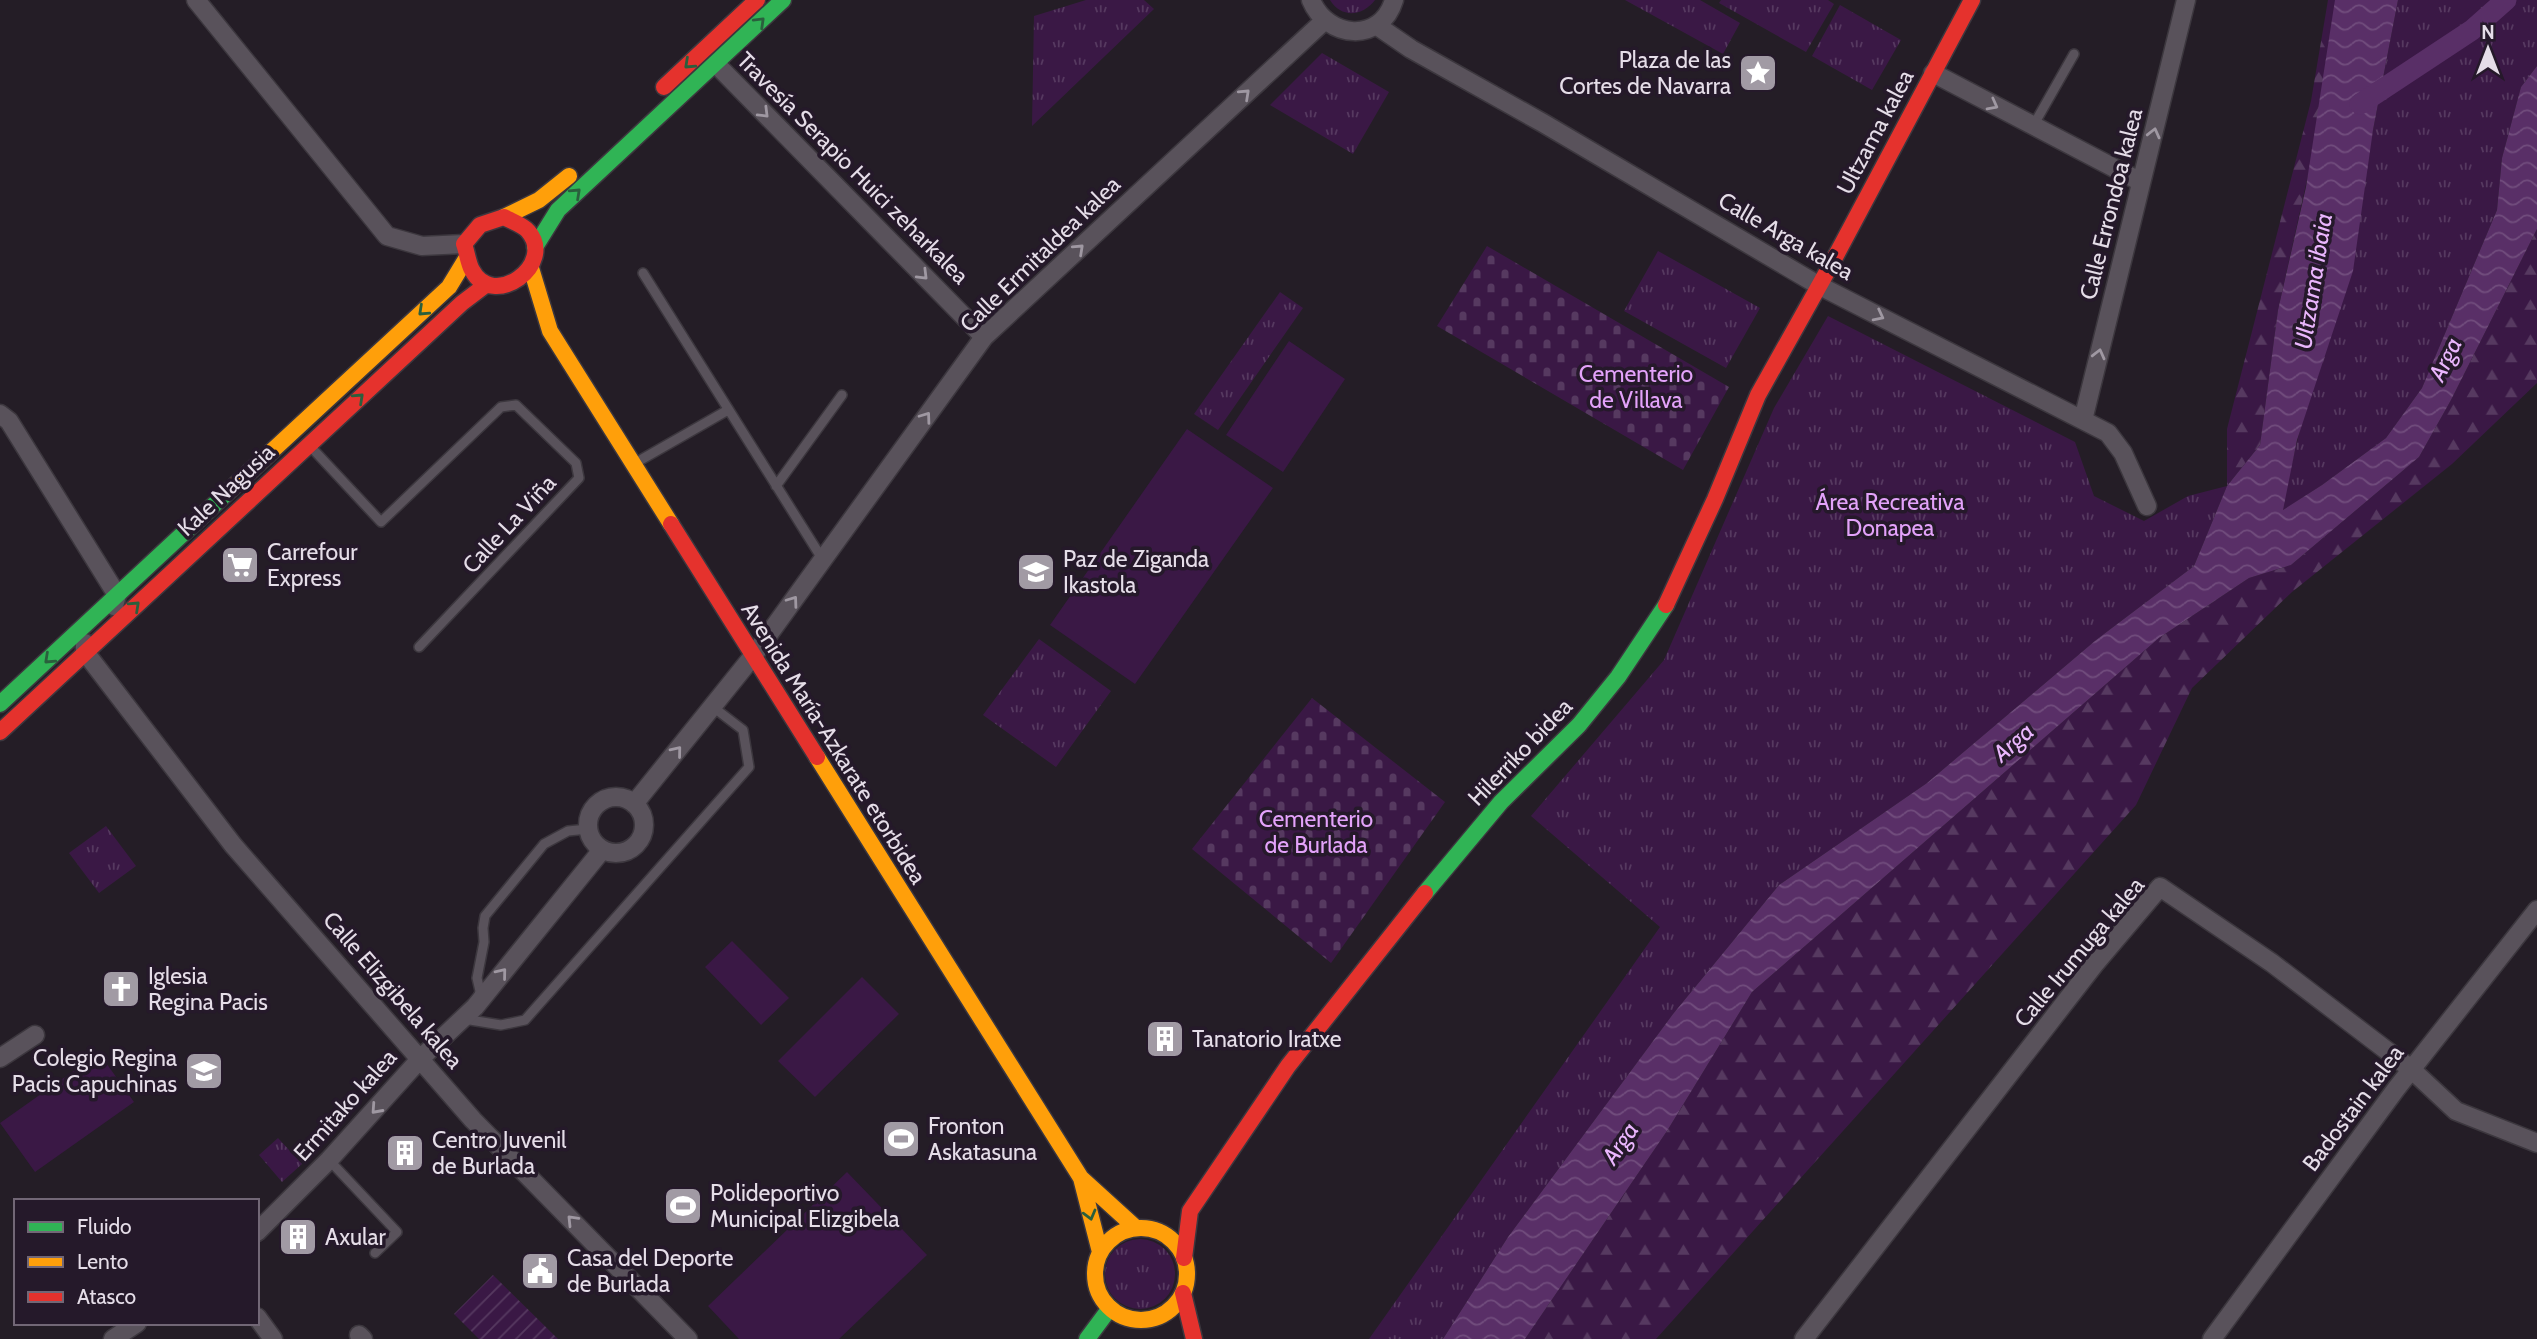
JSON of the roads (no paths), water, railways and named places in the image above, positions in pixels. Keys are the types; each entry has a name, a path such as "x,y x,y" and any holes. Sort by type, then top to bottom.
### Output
{"main road":[{"path":"656,94 757,0"},
{"path":"578,168 548,196 527,209 488,219 474,228 465,251 470,269 499,289 523,278 531,268 535,247 558,210 783,0"},
{"name":"Ultzama kalea","path":"1818,285 1972,0"},
{"path":"504,217 519,222 530,233 535,247"},
{"name":"Kale Nagusia","path":"0,704 449,287 465,251"},
{"name":"Avenida María-Azkarate etorbidea","path":"531,268 550,331 1081,1178"},
{"name":"Hilerriko bidea","path":"1185,1258 1190,1211 1287,1066 1390,935 1501,802 1580,725 1618,677 1665,607 1715,499 1758,395 1818,285"},
{"name":"Kale Nagusia","path":"0,732 462,303 499,289"},
{"name":"Avenida María-Azkarate etorbidea","path":"530,313 550,331"},
{"path":"1081,1178 1143,1228 1159,1231 1175,1242 1185,1258 1187,1269 1183,1293 1194,1339"},
{"path":"1081,1178 1100,1252"},
{"path":"1183,1293 1171,1310 1162,1315 1142,1320 1119,1315 1098,1292 1094,1272 1105,1244 1119,1233 1143,1228 1190,1211"},
{"path":"1087,1339 1110,1308"},
{"path":"1142,1320 1161,1339"}],"street":[{"path":"197,0 387,236 422,246 465,251"},
{"path":"1311,0 1324,21 1336,29 1349,32 1363,31 1376,25 1385,17 1394,0"},
{"name":"Calle Errondoa kalea","path":"2083,420 2186,0"},
{"name":"Calle Ermitaldea kalea","path":"753,656 984,337 1324,21"},
{"name":"Calle Arga kalea","path":"1376,25 1411,49 1544,123 1818,285 2108,433 2123,453 2147,506"},
{"name":"Travesía Serapio Huici zeharkalea","path":"716,64 984,337"},
{"path":"1933,73 2141,182"},
{"path":"0,414 9,421 117,595 112,615 85,641 85,652"},
{"path":"296,429 309,444"},
{"name":"Calle Elizgibela kalea","path":"85,652 233,845 473,1119 688,1339"},
{"path":"634,804 753,656"},
{"path":"617,797 634,804 643,819 642,838 636,845 620,853 602,850 590,838 588,829 592,810 607,798 617,797"},
{"name":"Ermitako kalea","path":"259,1230 330,1160 421,1058 470,1013 602,850"},
{"name":"Calle Irumuga kalea","path":"1804,1339 2094,965 2160,887 2272,963 2411,1069 2456,1111 2537,1143"},
{"name":"Badostain kalea","path":"2212,1339 2411,1069 2537,910"},
{"path":"0,1058 35,1035"},
{"path":"259,1320 273,1339"},
{"path":"113,1339 134,1325"}],"lane":[{"path":"2033,126 2074,54"},
{"path":"643,274 822,560"},
{"path":"776,486 842,395"},
{"name":"Calle La Viña","path":"309,444 381,522 501,407 516,405 576,463 579,478 419,647"},
{"path":"633,465 728,410"},
{"path":"588,829 568,831 544,844 485,916 484,942 477,978 480,991 470,1013 500,1026 525,1020 749,767 743,730 713,706"},
{"path":"330,1160 397,1232 375,1253"}],"water":[{"path":"2335,0 2398,0 2373,130 2353,271 2297,440 2283,510 2386,438 2422,388 2497,210 2502,158 2521,87 2537,66 2537,229 2451,400 2419,457 2291,565 2249,578 2159,638 1752,992 1667,1131 1525,1339 1443,1339 1508,1237 1673,1014 1779,885 1927,783 2096,640 2194,566 2227,486 2260,445 2278,310 2306,187"}],"waterway":[{"path":"2360,104 2472,30 2506,0"}],"place":[{"name":"Plaza de las Cortes de Navarra","path":"1758,73"},
{"name":"Carrefour Express","path":"240,565"},
{"name":"Paz de Ziganda Ikastola","path":"1036,572"},
{"name":"Iglesia Regina Pacis","path":"121,989"},
{"name":"Tanatorio Iratxe","path":"1165,1039"},
{"name":"Colegio Regina Pacis Capuchinas","path":"204,1071"},
{"name":"Fronton Askatasuna","path":"901,1139"},
{"name":"Centro Juvenil de Burlada","path":"405,1153"},
{"name":"Polideportivo Municipal Elizgibela","path":"683,1206"},
{"name":"Axular","path":"298,1237"},
{"name":"Casa del Deporte de Burlada","path":"540,1271"}],"water label":[{"name":"Ultzama ibaia","path":"2313,281"},
{"name":"Arga","path":"2445,359"},
{"name":"Arga","path":"2013,742"},
{"name":"Arga","path":"1620,1143"}],"park label":[{"name":"Cementerio de Villava","path":"1636,387"},
{"name":"Área Recreativa Donapea","path":"1890,515"},
{"name":"Cementerio de Burlada","path":"1316,832"}]}
